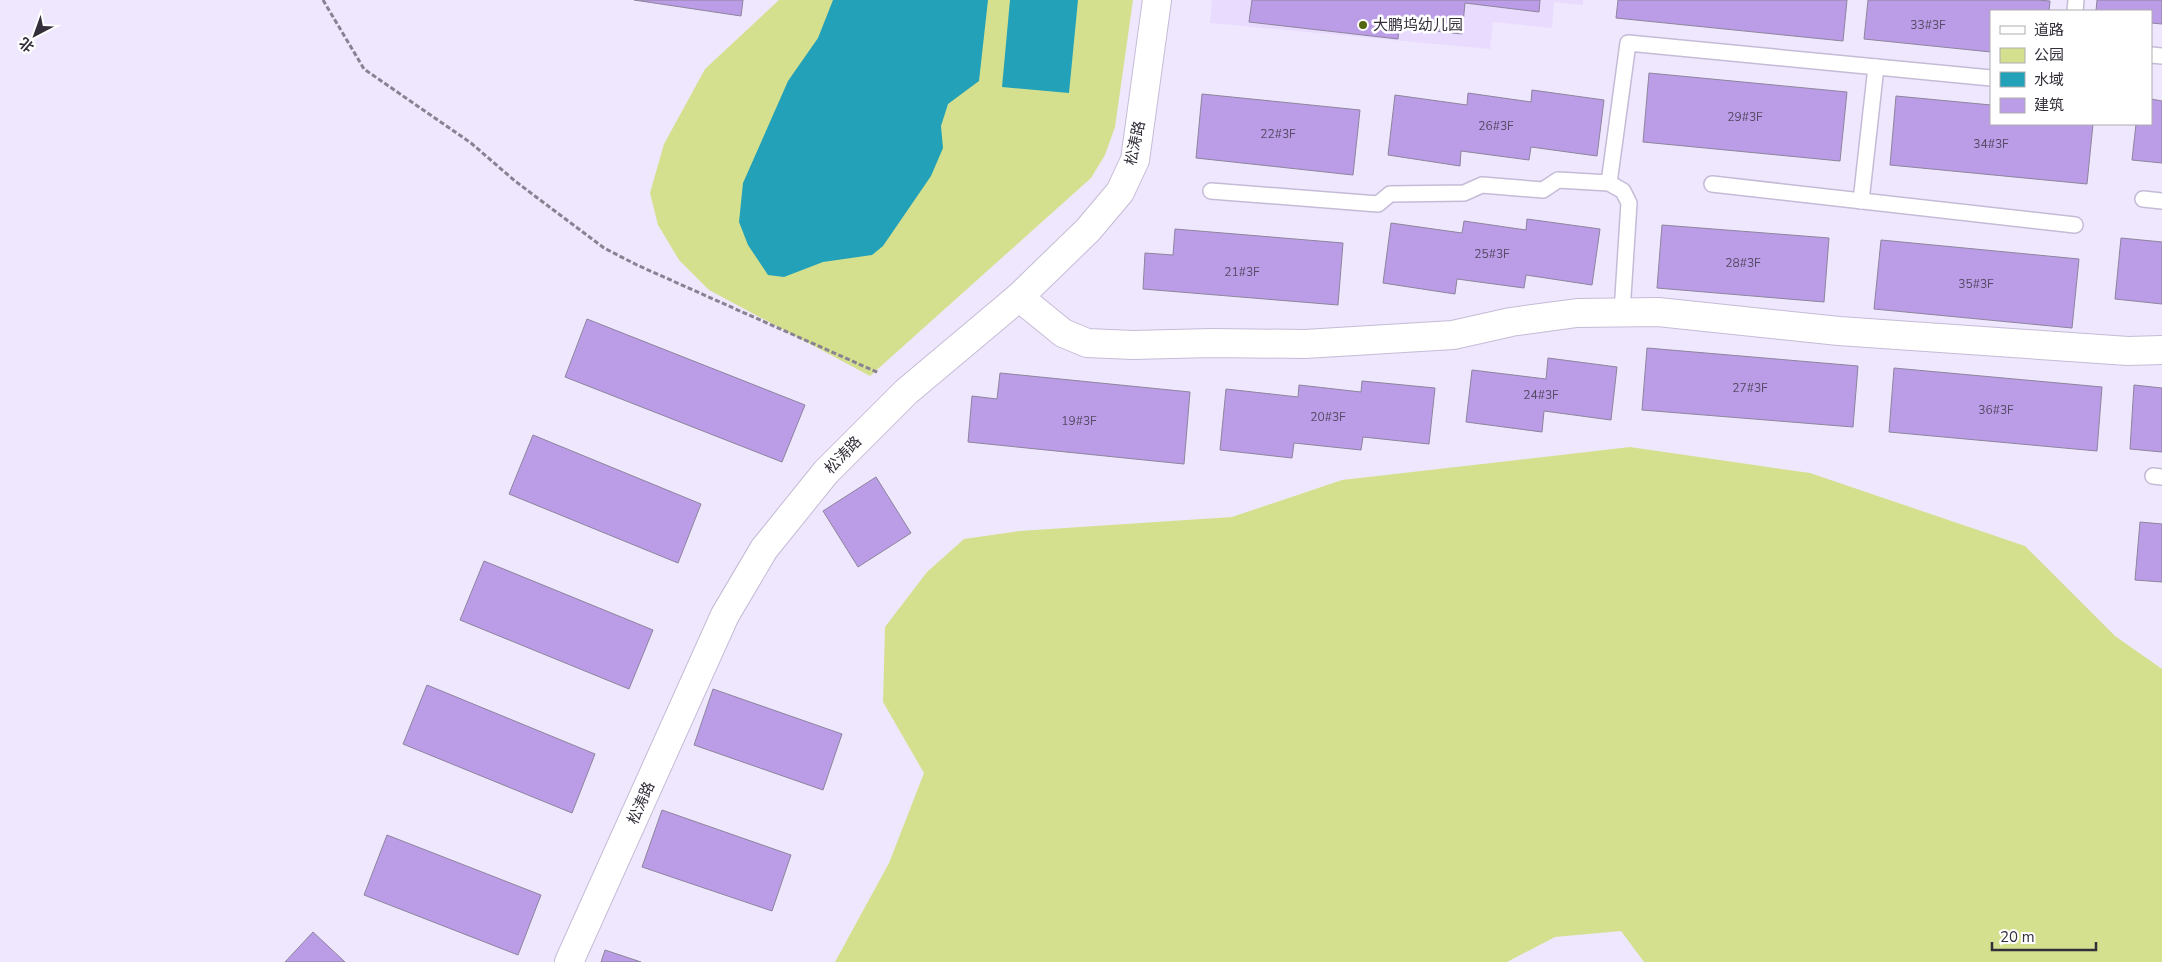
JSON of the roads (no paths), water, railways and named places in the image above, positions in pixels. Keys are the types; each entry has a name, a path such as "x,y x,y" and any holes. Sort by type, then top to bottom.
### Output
{"street":[{"name":"松涛路","path":"569,962 726,615 764,549 826,472 912,388 1019,297 1088,230 1120,192 1135,160 1157,0"},
{"path":"1019,297 1063,333 1086,343 1132,345 1212,343 1305,344 1454,335 1511,322 1576,313 1658,312 1839,332 2128,351 2162,350"}],"lane":[{"path":"1609,183 1628,42 1990,78"},
{"path":"1861,201 1876,67"},
{"path":"1211,191 1378,204 1390,194 1464,193 1482,185 1543,190 1558,180 1609,183 1623,191 1629,203 1622,312"},
{"path":"1712,184 2075,225"},
{"path":"2143,199 2162,201"}],"water":[{"path":"833,0 988,0 979,81 948,104 941,126 943,148 931,176 883,246 872,255 823,262 784,277 768,275 748,245 739,222 743,183 788,81 818,38"},
{"path":"1010,0 1078,0 1069,93 1002,87"}],"place":[{"name":"大鹏坞幼儿园","path":"1363,25"}]}
